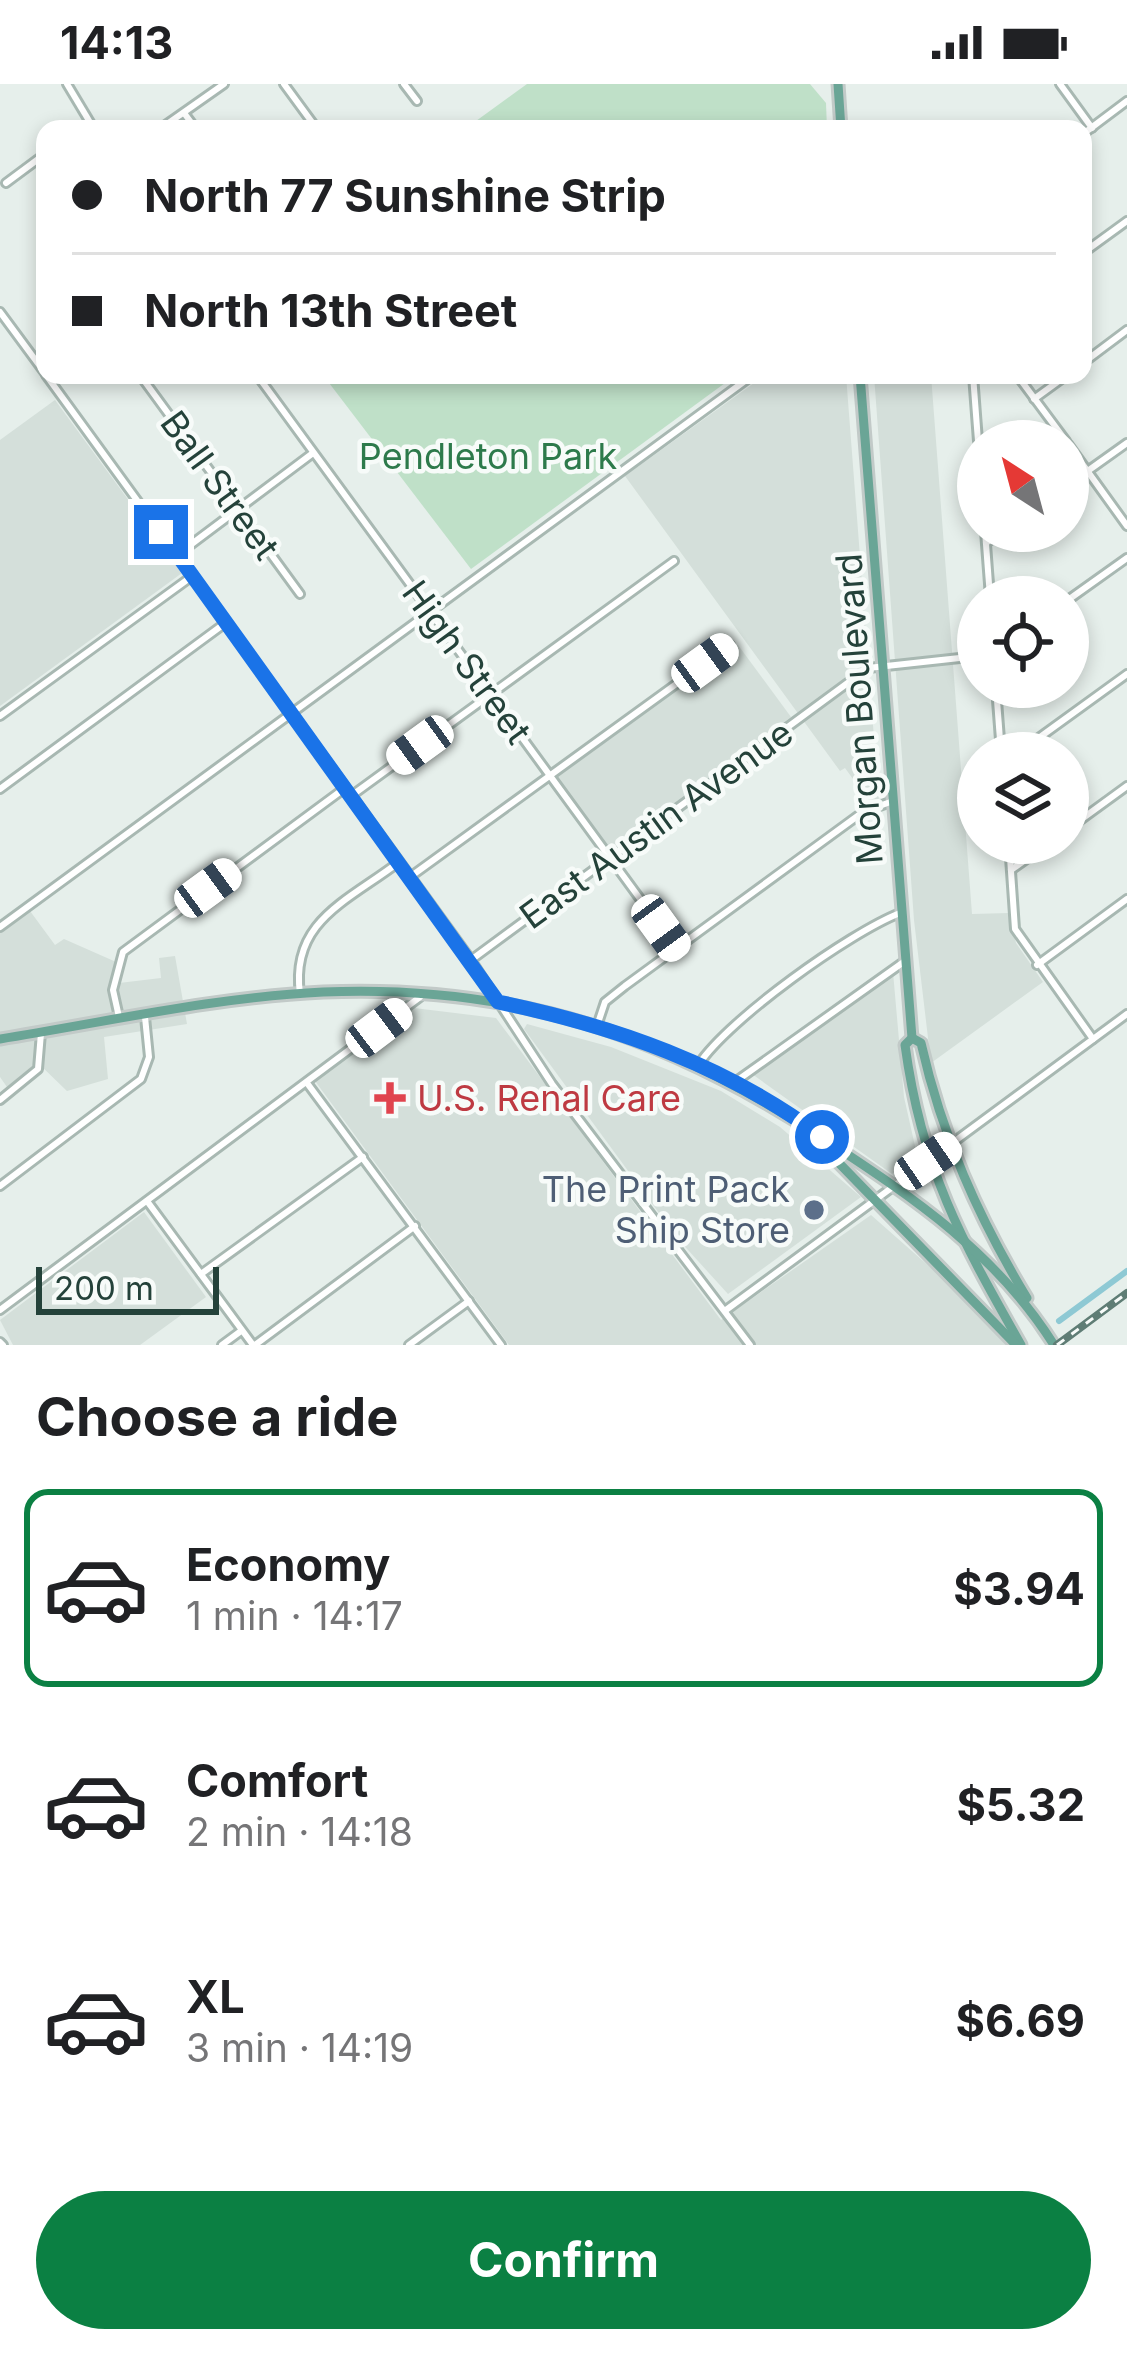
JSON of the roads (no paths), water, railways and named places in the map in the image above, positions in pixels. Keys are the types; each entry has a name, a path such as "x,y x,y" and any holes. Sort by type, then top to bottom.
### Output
{"main road":[{"path":"838,84 840,120"},
{"name":"Morgan Boulevard","path":"861,384 912,1038 905,1046 910,1082 928,1161 956,1232 1019,1345"},
{"path":"0,1039 300,994 424,994 498,1002 597,1026 735,1082 893,1183 956,1232 1004,1278 1050,1340"},
{"name":"Morgan Boulevard","path":"912,1038 922,1043 950,1146 982,1221 1050,1340"},
{"path":"833,1145 836,1160 1019,1345"}],"street":[{"path":"67,84 88,120"},
{"path":"173,120 224,84"},
{"path":"284,84 310,120"},
{"path":"404,84 417,101"},
{"path":"1060,84 1086,120"},
{"path":"1092,128 1127,101"},
{"path":"184,112 190,120"},
{"path":"6,183 36,161"},
{"path":"1092,246 1127,221"},
{"path":"0,312 36,361"},
{"path":"1092,356 1127,331"},
{"path":"53,384 471,960 655,1223 751,1345"},
{"name":"Ball Street","path":"147,384 300,594"},
{"name":"High Street","path":"264,384 676,949"},
{"path":"2,922 740,384"},
{"path":"974,384 976,420"},
{"path":"1023,384 1050,420"},
{"path":"1034,399 1054,384"},
{"path":"1089,470 1127,442"},
{"path":"177,555 314,452"},
{"path":"1089,472 1127,526"},
{"path":"1089,586 1127,558"},
{"path":"351,796 674,561"},
{"path":"0,716 191,577"},
{"path":"0,789 225,624"},
{"path":"410,877 730,645"},
{"name":"East Austin Avenue","path":"471,960 868,668 957,658"},
{"path":"1047,732 1127,674"},
{"path":"1089,814 1127,786"},
{"path":"119,1021 113,990 123,952 345,788"},
{"path":"597,1026 605,1002 863,812 893,801"},
{"path":"300,994 297,959 307,935 399,862"},
{"path":"1011,864 1015,929 1093,1039"},
{"path":"1011,870 1019,864"},
{"path":"1037,965 1127,899"},
{"path":"698,1064 712,1044 744,1018 871,926 902,913"},
{"path":"735,1082 905,961"},
{"path":"0,1310 424,994"},
{"path":"726,1310 1127,1015"},
{"path":"0,1186 142,1079 149,1057 145,1017"},
{"path":"0,1100 38,1069 43,1060 41,1032"},
{"path":"307,1082 501,1345"},
{"path":"201,1274 364,1156"},
{"path":"147,1201 254,1345 416,1226"},
{"path":"409,1345 469,1300"},
{"path":"222,1345 241,1331"}],"waterway":[{"path":"1059,1321 1127,1271"}],"railway":[{"path":"1057,1345 1127,1293"}],"place":[{"name":"U.S. Renal Care","path":"390,1098"},
{"name":"The Print Pack Ship Store","path":"814,1210"}],"park label":[{"name":"Pendleton Park","path":"488,456"}]}
